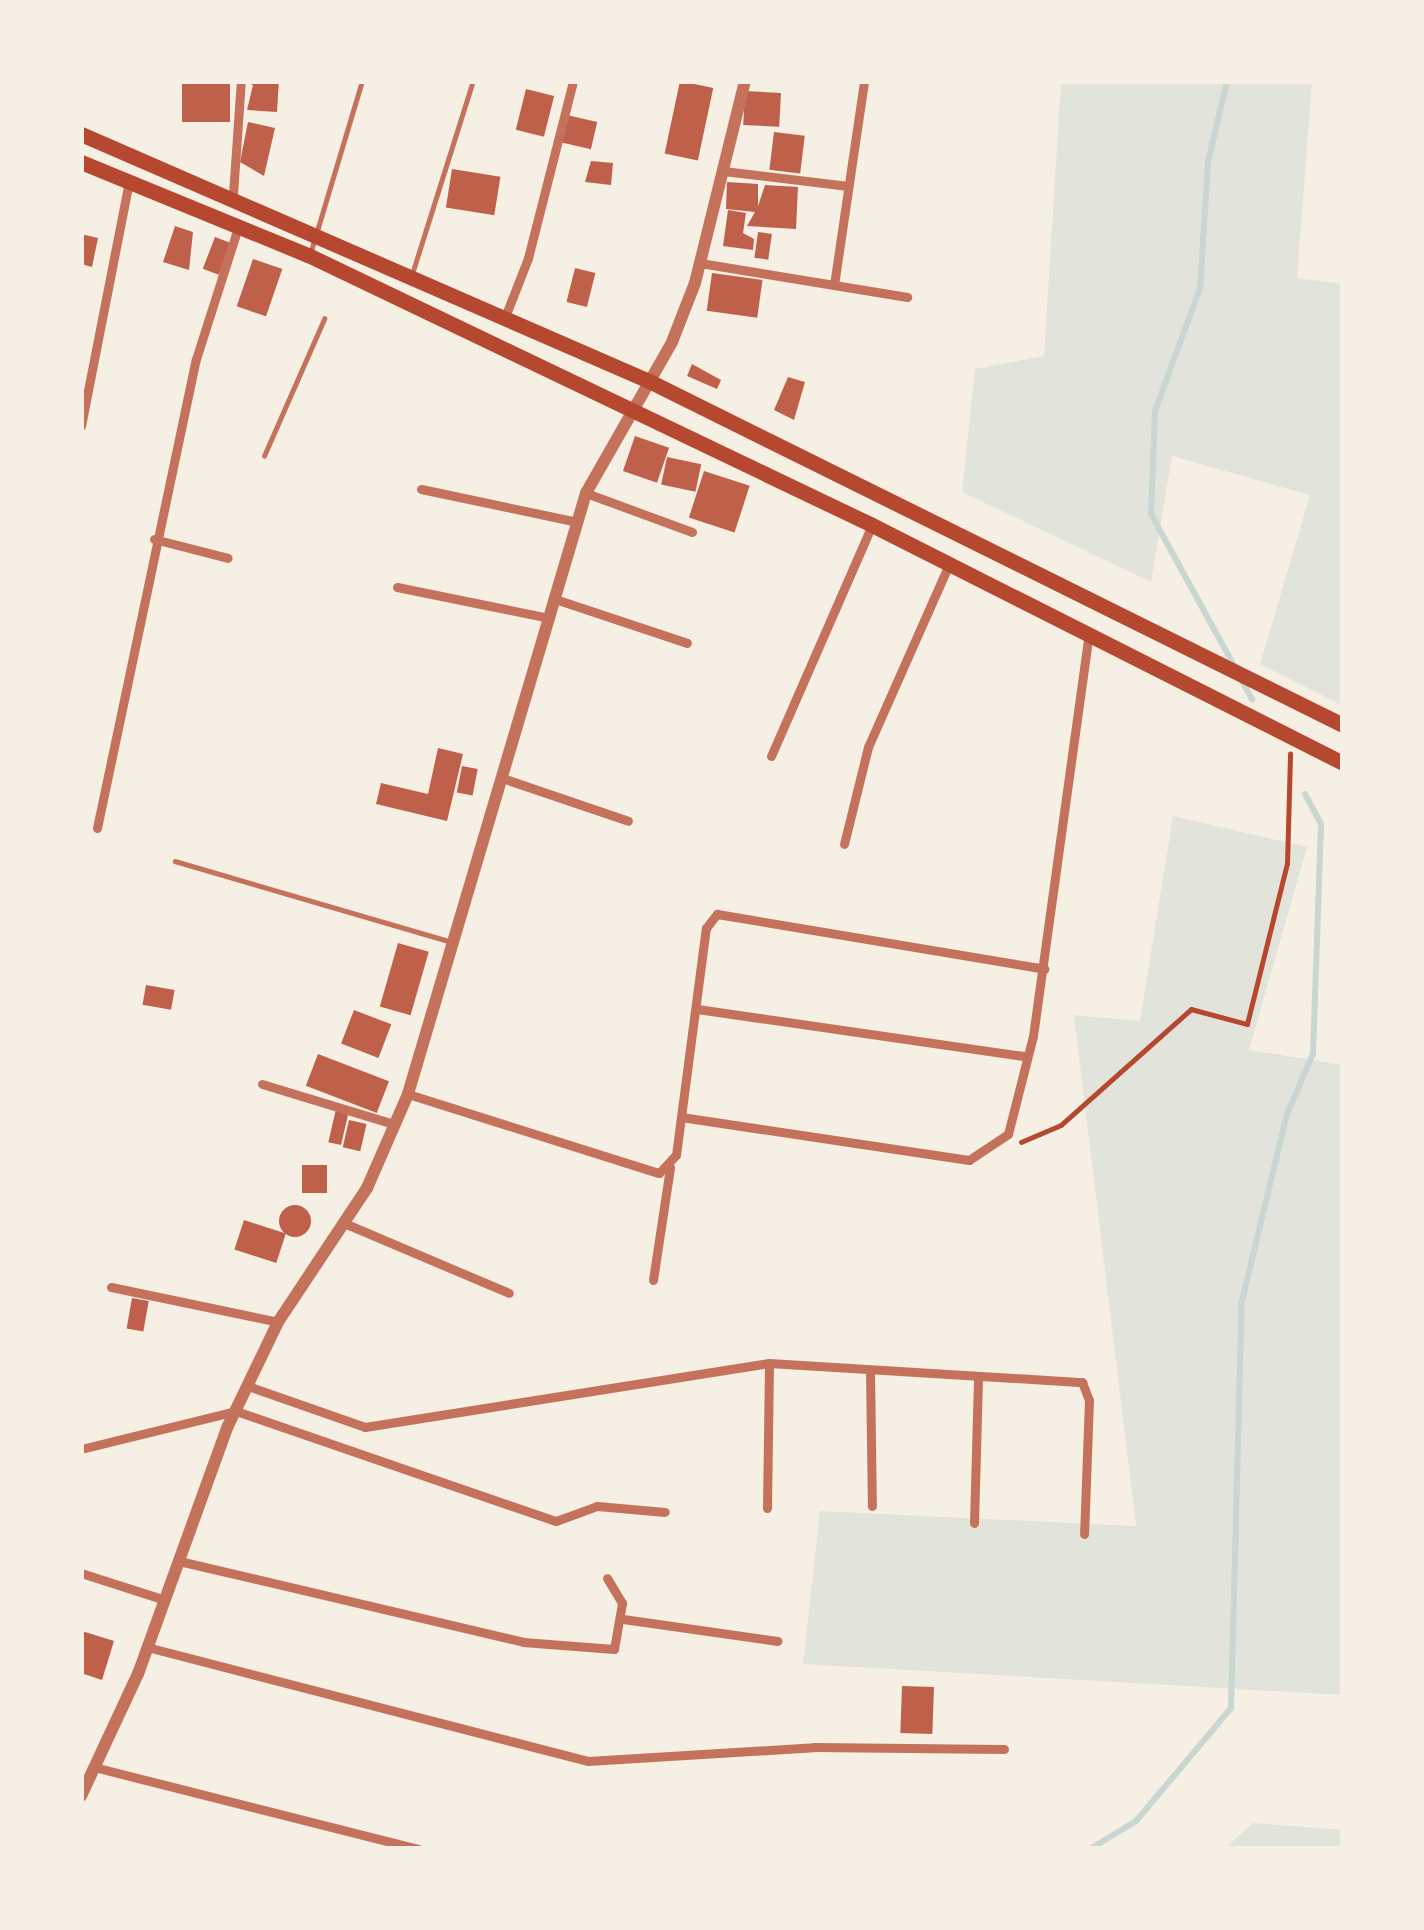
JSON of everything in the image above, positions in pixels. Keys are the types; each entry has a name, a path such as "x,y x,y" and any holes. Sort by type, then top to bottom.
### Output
{"main road":[{"path":"81,134 233,194 649,381 1343,725"},
{"path":"81,162 308,255 341,280 872,525 1343,763"}],"street":[{"path":"233,194 241,81"},
{"path":"505,317 528,258 573,81"},
{"path":"81,1796 147,1647 236,1411 278,1322 344,1223 408,1094 586,494 626,413 649,381 700,263 745,81"},
{"path":"834,285 864,81"},
{"path":"723,171 848,186"},
{"path":"81,425 130,182"},
{"path":"97,828 154,539 196,359 238,227"},
{"path":"700,263 907,296"},
{"path":"421,489 578,522"},
{"path":"586,494 692,532"},
{"path":"771,756 872,525"},
{"path":"154,539 228,558"},
{"path":"844,844 868,747 949,564"},
{"path":"397,587 550,618"},
{"path":"555,599 687,643"},
{"path":"681,1117 969,1160 998,1143 1017,1110 1044,969 1089,635"},
{"path":"502,778 628,821"},
{"path":"653,1280 706,928 726,910 1044,969"},
{"path":"697,1009 1024,1056"},
{"path":"262,1084 394,1124"},
{"path":"408,1094 658,1173 670,1167"},
{"path":"344,1223 508,1293"},
{"path":"111,1287 278,1322"},
{"path":"248,1386 365,1427 769,1363 1082,1382 1088,1389 1084,1534"},
{"path":"766,1508 769,1363"},
{"path":"870,1370 872,1506"},
{"path":"974,1523 978,1377"},
{"path":"81,1449 236,1411 556,1521 597,1506 665,1512"},
{"path":"179,1561 523,1642 614,1649 623,1619 607,1578"},
{"path":"81,1573 164,1600"},
{"path":"623,1619 777,1641"},
{"path":"147,1647 589,1761 814,1747 1004,1749"},
{"path":"94,1767 419,1849"}],"lane":[{"path":"308,255 322,233 362,81"},
{"path":"412,274 473,81"},
{"path":"265,456 324,320"},
{"path":"175,861 453,943"}],"path":[{"path":"998,1143 1044,1137 1191,1009 1247,1024 1287,864 1290,736"}],"shaded area":[{"path":"1061,81 1312,81 1297,278 1343,284 1343,706 1260,664 1310,495 1172,456 1151,582 962,492 975,369 1044,356"},
{"path":"1173,816 1307,847 1249,1050 1343,1065 1343,1695 803,1664 820,1511 1136,1526 1074,1015 1140,1021"},
{"path":"1253,1823 1343,1830 1343,1849 1224,1849"}],"building":[{"path":"182,81 230,81 230,122 182,122"},
{"path":"241,81 279,81 277,112 247,110 253,85"},
{"path":"680,81 713,88 698,160 665,153"},
{"path":"526,89 554,96 544,137 516,130"},
{"path":"745,91 781,93 779,127 743,125"},
{"path":"567,115 597,122 591,149 561,142"},
{"path":"248,122 275,128 264,176 240,162"},
{"path":"774,132 805,136 800,173 769,170"},
{"path":"591,161 613,163 611,185 585,182"},
{"path":"452,169 500,177 494,215 446,208"},
{"path":"727,182 758,184 758,206 765,185 798,187 796,229 747,226 755,212 726,209"},
{"path":"728,210 746,213 743,233 754,239 753,250 723,246"},
{"path":"175,226 193,232 189,270 163,262"},
{"path":"758,232 772,234 768,260 754,258"},
{"path":"81,234 98,238 92,267 81,264"},
{"path":"215,237 231,243 219,275 203,269"},
{"path":"253,259 282,269 266,316 237,306"},
{"path":"575,268 595,273 587,307 567,302"},
{"path":"712,273 763,280 757,318 707,311"},
{"path":"692,364 721,380 717,389 687,376"},
{"path":"788,377 805,382 794,420 774,410"},
{"path":"635,436 669,448 657,483 623,471"},
{"path":"667,457 701,464 695,492 661,484"},
{"path":"704,471 750,486 735,532 689,518"},
{"path":"438,748 463,754 447,821 376,804 381,783 428,794"},
{"path":"462,766 478,769 473,796 457,793"},
{"path":"398,943 429,952 411,1015 380,1006"},
{"path":"146,985 175,990 171,1010 143,1005"},
{"path":"354,1010 391,1024 378,1058 341,1044"},
{"path":"318,1054 389,1081 377,1113 306,1086"},
{"path":"336,1109 349,1112 341,1145 328,1142"},
{"path":"349,1120 367,1124 360,1151 343,1147"},
{"path":"302,1165 327,1165 327,1193 302,1193"},
{"path":"295,1205 307,1209 311,1221 307,1233 295,1237 283,1233 279,1221 283,1209"},
{"path":"244,1220 286,1234 276,1263 234,1249"},
{"path":"132,1298 149,1301 143,1331 127,1329"},
{"path":"82,1631 114,1641 102,1680 81,1673"},
{"path":"902,1686 934,1687 932,1734 900,1733"}],"waterway":[{"path":"1227,81 1208,162 1200,288 1155,411 1151,514 1233,664"},
{"path":"1242,681 1252,699"},
{"path":"1090,1849 1136,1821 1231,1708 1242,1301 1287,1114 1313,1054 1321,824 1305,794"}]}
